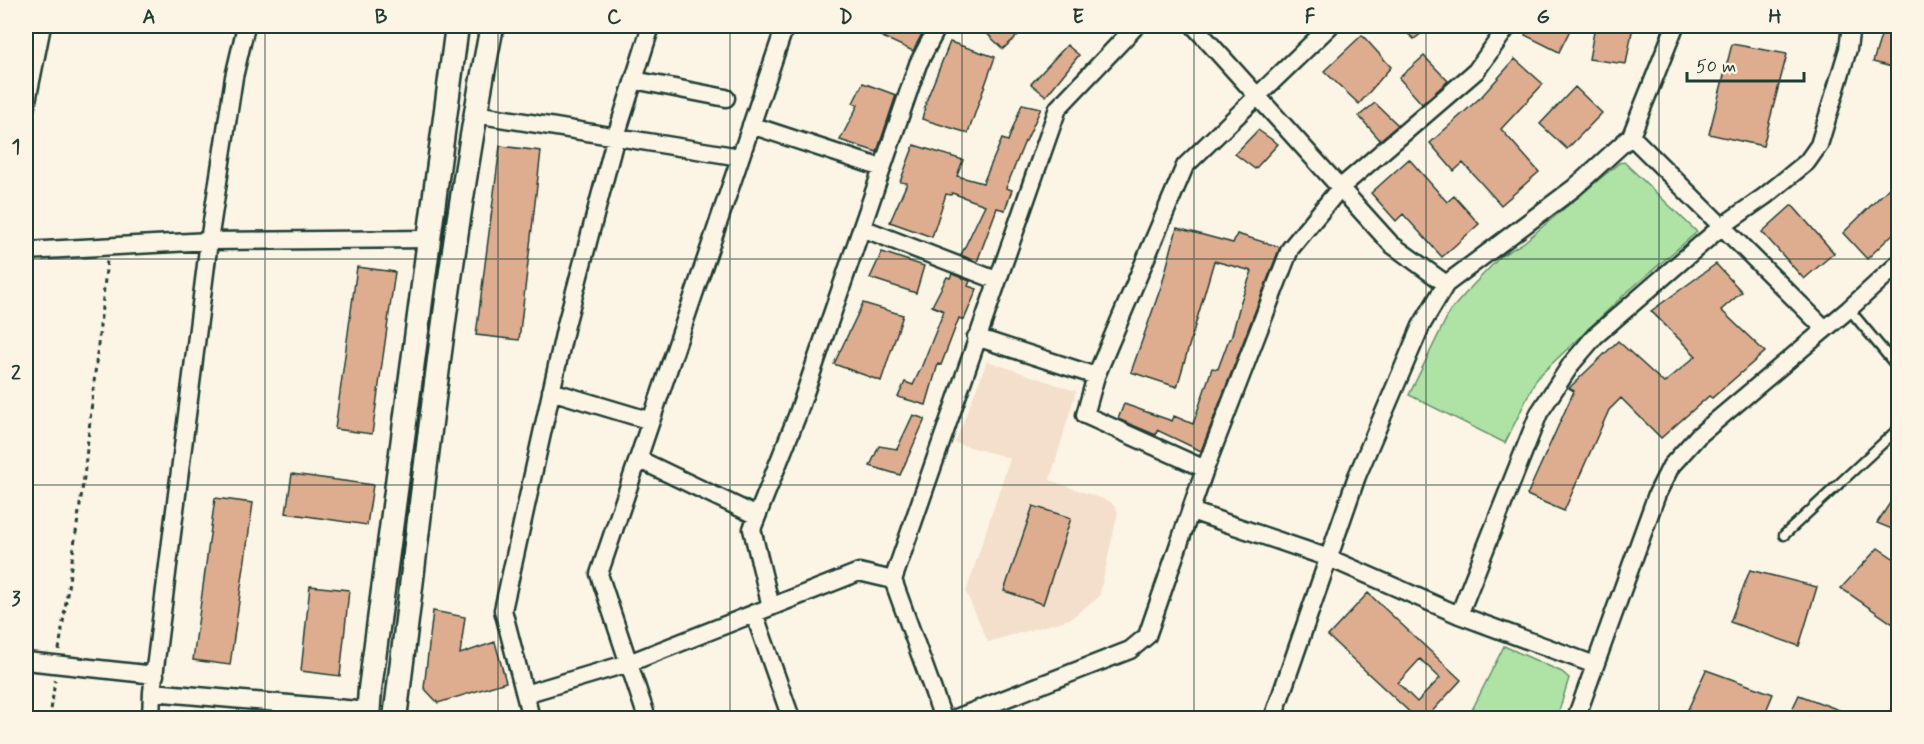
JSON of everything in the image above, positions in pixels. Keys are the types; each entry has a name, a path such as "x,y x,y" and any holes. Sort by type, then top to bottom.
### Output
{"main road":[{"path":"368,715 457,26"},
{"path":"395,718 455,240 492,26"}],"street":[{"path":"26,106 42,26"},
{"path":"151,718 209,241 234,76 246,26"},
{"path":"531,718 503,610 566,325 616,136 650,26"},
{"path":"647,718 599,574 785,26"},
{"path":"771,607 752,529 796,416 918,64 938,26"},
{"path":"943,718 892,580 1058,108 1136,26"},
{"path":"1194,26 1391,244 1446,284"},
{"path":"1205,469 1085,415 1096,376 1185,166 1330,26"},
{"path":"956,718 1130,650 1147,636 1205,469 1290,249 1340,188 1476,70 1508,26"},
{"path":"1273,718 1357,476 1416,337 1446,284 1574,188 1630,136 1675,26"},
{"path":"1459,615 1539,413 1572,363 1595,336 1721,227 1807,162 1819,145 1848,49 1851,26"},
{"path":"634,80 726,98"},
{"path":"475,114 740,157"},
{"path":"752,125 882,168"},
{"path":"1630,136 1825,329"},
{"path":"862,228 996,280"},
{"path":"26,251 209,241 428,239"},
{"path":"1576,718 1657,495 1671,466 1698,436 1899,264"},
{"path":"976,337 1096,376"},
{"path":"551,391 651,420"},
{"path":"638,459 757,516"},
{"path":"1191,511 1329,558 1459,615 1595,665"},
{"path":"525,694 628,663 859,572 892,580"},
{"path":"754,613 791,718"},
{"path":"26,661 154,684 368,715"}],"lane":[{"path":"1849,309 1899,368"},
{"path":"1784,535 1899,429"}],"path":[{"path":"50,718 84,477 109,246"}],"shaded area":[{"path":"987,361 1076,391 1050,480 1111,502 1118,512 1099,597 1070,619 988,642 966,592 1010,458 955,443"}],"green space":[{"path":"1624,162 1697,232 1625,294 1537,378 1505,443 1409,395 1450,311 1473,285 1501,256 1523,243 1619,163"},
{"path":"1504,646 1562,672 1569,678 1557,718 1468,718"}],"building":[{"path":"883,26 926,26 913,51 878,35"},
{"path":"979,26 1028,26 1003,49"},
{"path":"1399,26 1431,26 1414,39"},
{"path":"1530,26 1572,26 1559,52 1525,35"},
{"path":"1595,26 1633,26 1626,64 1589,59"},
{"path":"1884,26 1899,29 1899,69 1873,62"},
{"path":"1362,35 1391,67 1359,104 1324,71"},
{"path":"950,42 995,57 968,133 922,119 927,99"},
{"path":"1732,44 1787,54 1763,146 1709,134"},
{"path":"1067,45 1079,55 1046,96 1031,84"},
{"path":"1424,56 1448,81 1422,104 1399,78"},
{"path":"1515,59 1543,84 1501,129 1539,172 1501,205 1463,163 1454,171 1430,143 1482,96"},
{"path":"863,83 896,95 877,152 840,140 858,105 853,103"},
{"path":"1575,87 1602,113 1567,149 1540,124"},
{"path":"1375,103 1398,125 1380,140 1359,116"},
{"path":"1022,104 1041,108 1006,188 1012,190 1005,210 997,208 977,262 961,255 985,205 952,193 951,195 946,194 932,237 890,222 907,183 900,182 914,145 963,160 957,176 983,183 1002,139 1008,141"},
{"path":"1258,130 1278,144 1255,169 1235,154"},
{"path":"500,146 541,151 519,340 476,335"},
{"path":"1409,159 1447,202 1454,196 1479,224 1442,257 1403,214 1396,221 1371,193"},
{"path":"1890,187 1899,196 1899,228 1867,259 1843,233"},
{"path":"1792,205 1834,253 1804,279 1762,232"},
{"path":"1177,228 1233,243 1237,234 1280,247 1201,451 1157,430 1156,435 1118,419 1124,404 1172,421 1174,416 1193,424 1212,368 1218,369 1229,339 1231,339 1252,271 1214,261 1177,387 1131,372 1162,284"},
{"path":"882,252 924,266 916,293 870,278"},
{"path":"1716,264 1742,292 1721,310 1765,352 1661,438 1621,398 1609,410 1564,511 1527,495 1574,391 1569,388 1618,341 1664,383 1696,356 1651,311"},
{"path":"357,267 395,272 372,434 335,429"},
{"path":"952,274 970,281 968,286 977,289 964,320 959,318 941,365 938,364 926,405 898,397 905,382 913,385 921,368 944,311 932,306 947,277 950,278"},
{"path":"863,303 903,315 881,381 834,364"},
{"path":"913,415 925,419 900,475 870,466 879,446 897,449"},
{"path":"292,474 373,485 367,525 286,513"},
{"path":"1899,489 1899,532 1877,523"},
{"path":"215,498 253,503 230,665 193,660"},
{"path":"1033,506 1071,518 1043,604 1004,591"},
{"path":"1878,548 1899,562 1899,628 1841,588"},
{"path":"1750,570 1817,587 1799,646 1730,622"},
{"path":"310,586 349,590 340,676 301,671"},
{"path":"1368,593 1461,680 1426,718 1416,718 1328,636","holes":["1420,659 1440,678 1417,702 1398,683"]},
{"path":"433,611 465,617 460,654 495,642 506,682 438,703 424,688"},
{"path":"1706,670 1773,694 1763,718 1684,718"},
{"path":"1799,695 1858,717 1858,718 1788,718"}]}
